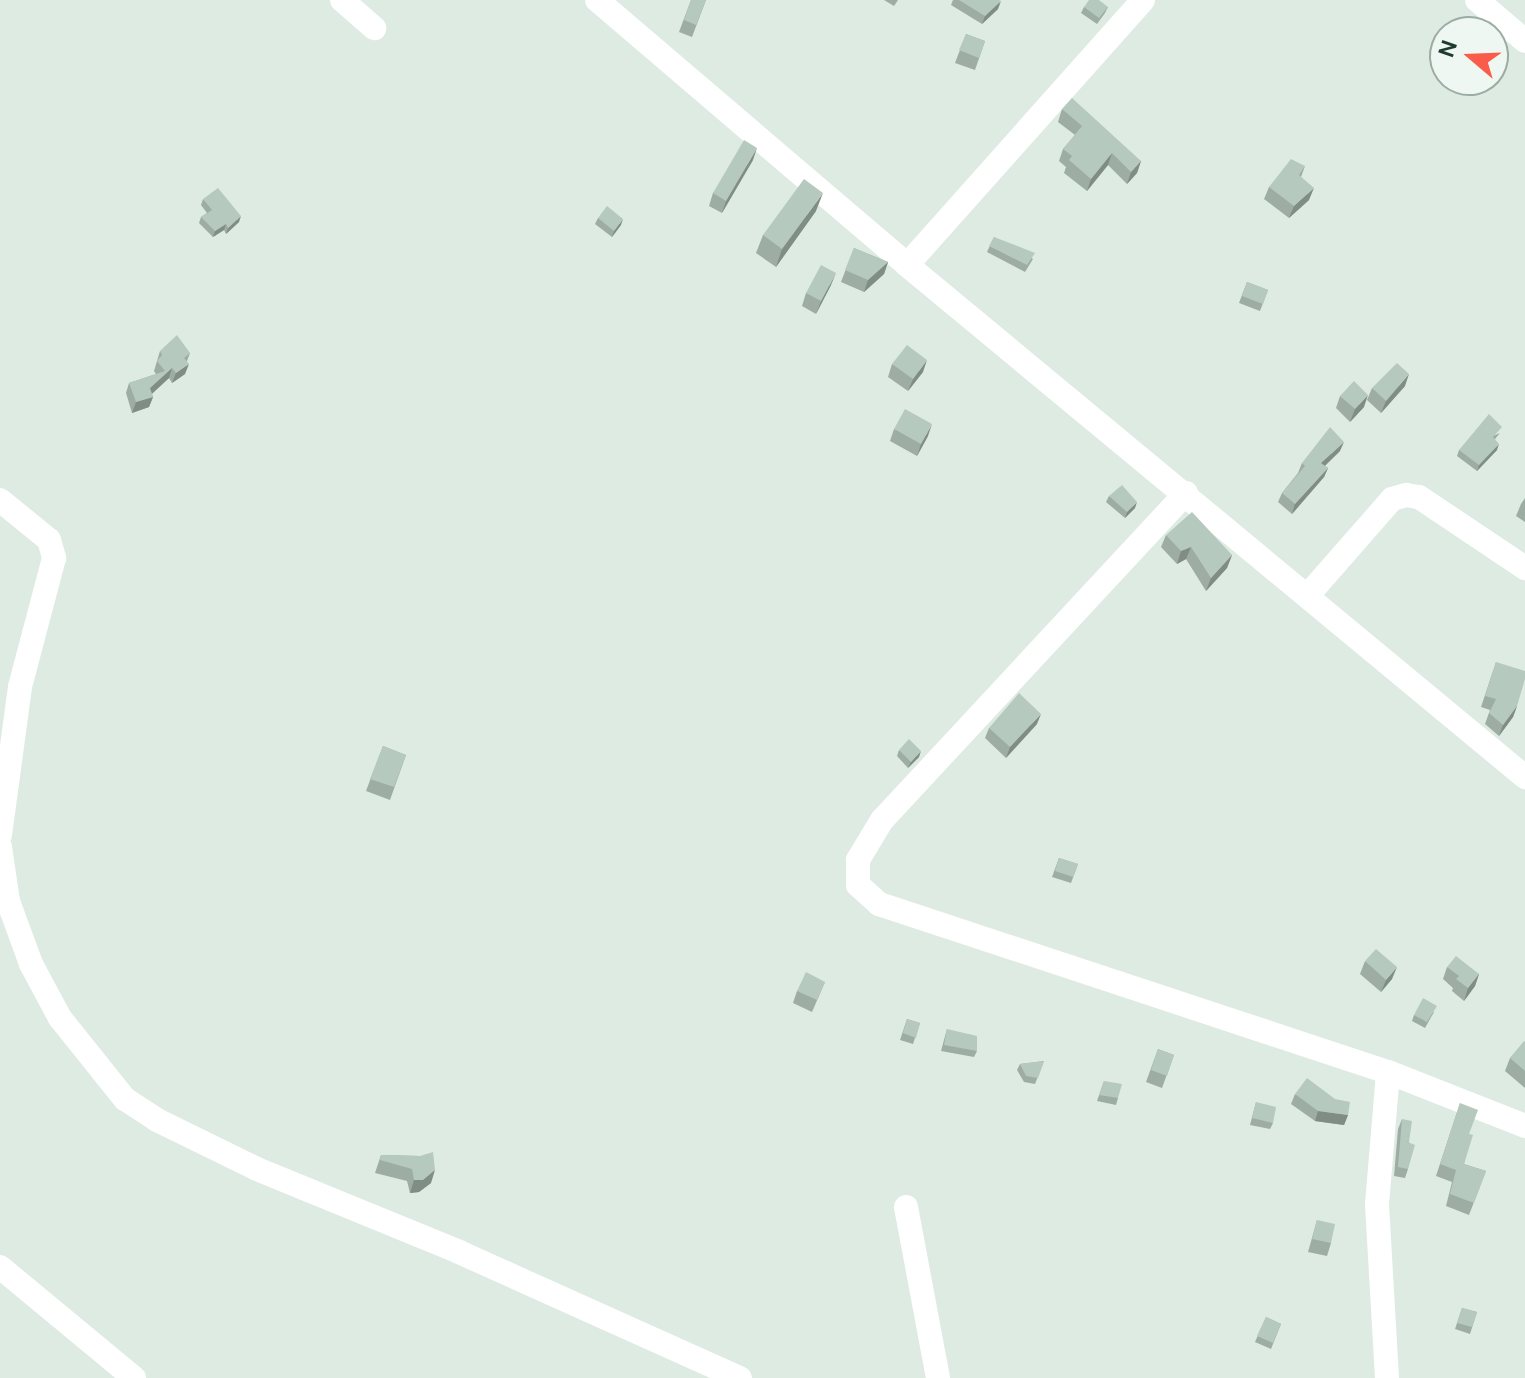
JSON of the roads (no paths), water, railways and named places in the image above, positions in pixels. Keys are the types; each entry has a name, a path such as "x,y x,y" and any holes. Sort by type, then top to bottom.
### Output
{"street":[{"path":"342,0 374,28"},
{"path":"597,0 907,265 1186,493 1525,777"},
{"path":"907,265 1143,0"},
{"path":"1477,0 1525,41"},
{"path":"1186,493 882,820 858,860 858,885 879,904 1388,1072 1525,1126"},
{"path":"1308,595 1392,499 1406,495 1419,497 1525,568"},
{"path":"0,500 49,540 54,558 20,687 0,835"},
{"path":"0,847 8,901 31,964 60,1018 125,1099 157,1120 257,1169 459,1252 740,1378"},
{"path":"1387,1378 1377,1204 1388,1072"},
{"path":"906,1207 938,1378"},
{"path":"0,1267 134,1378"}]}
